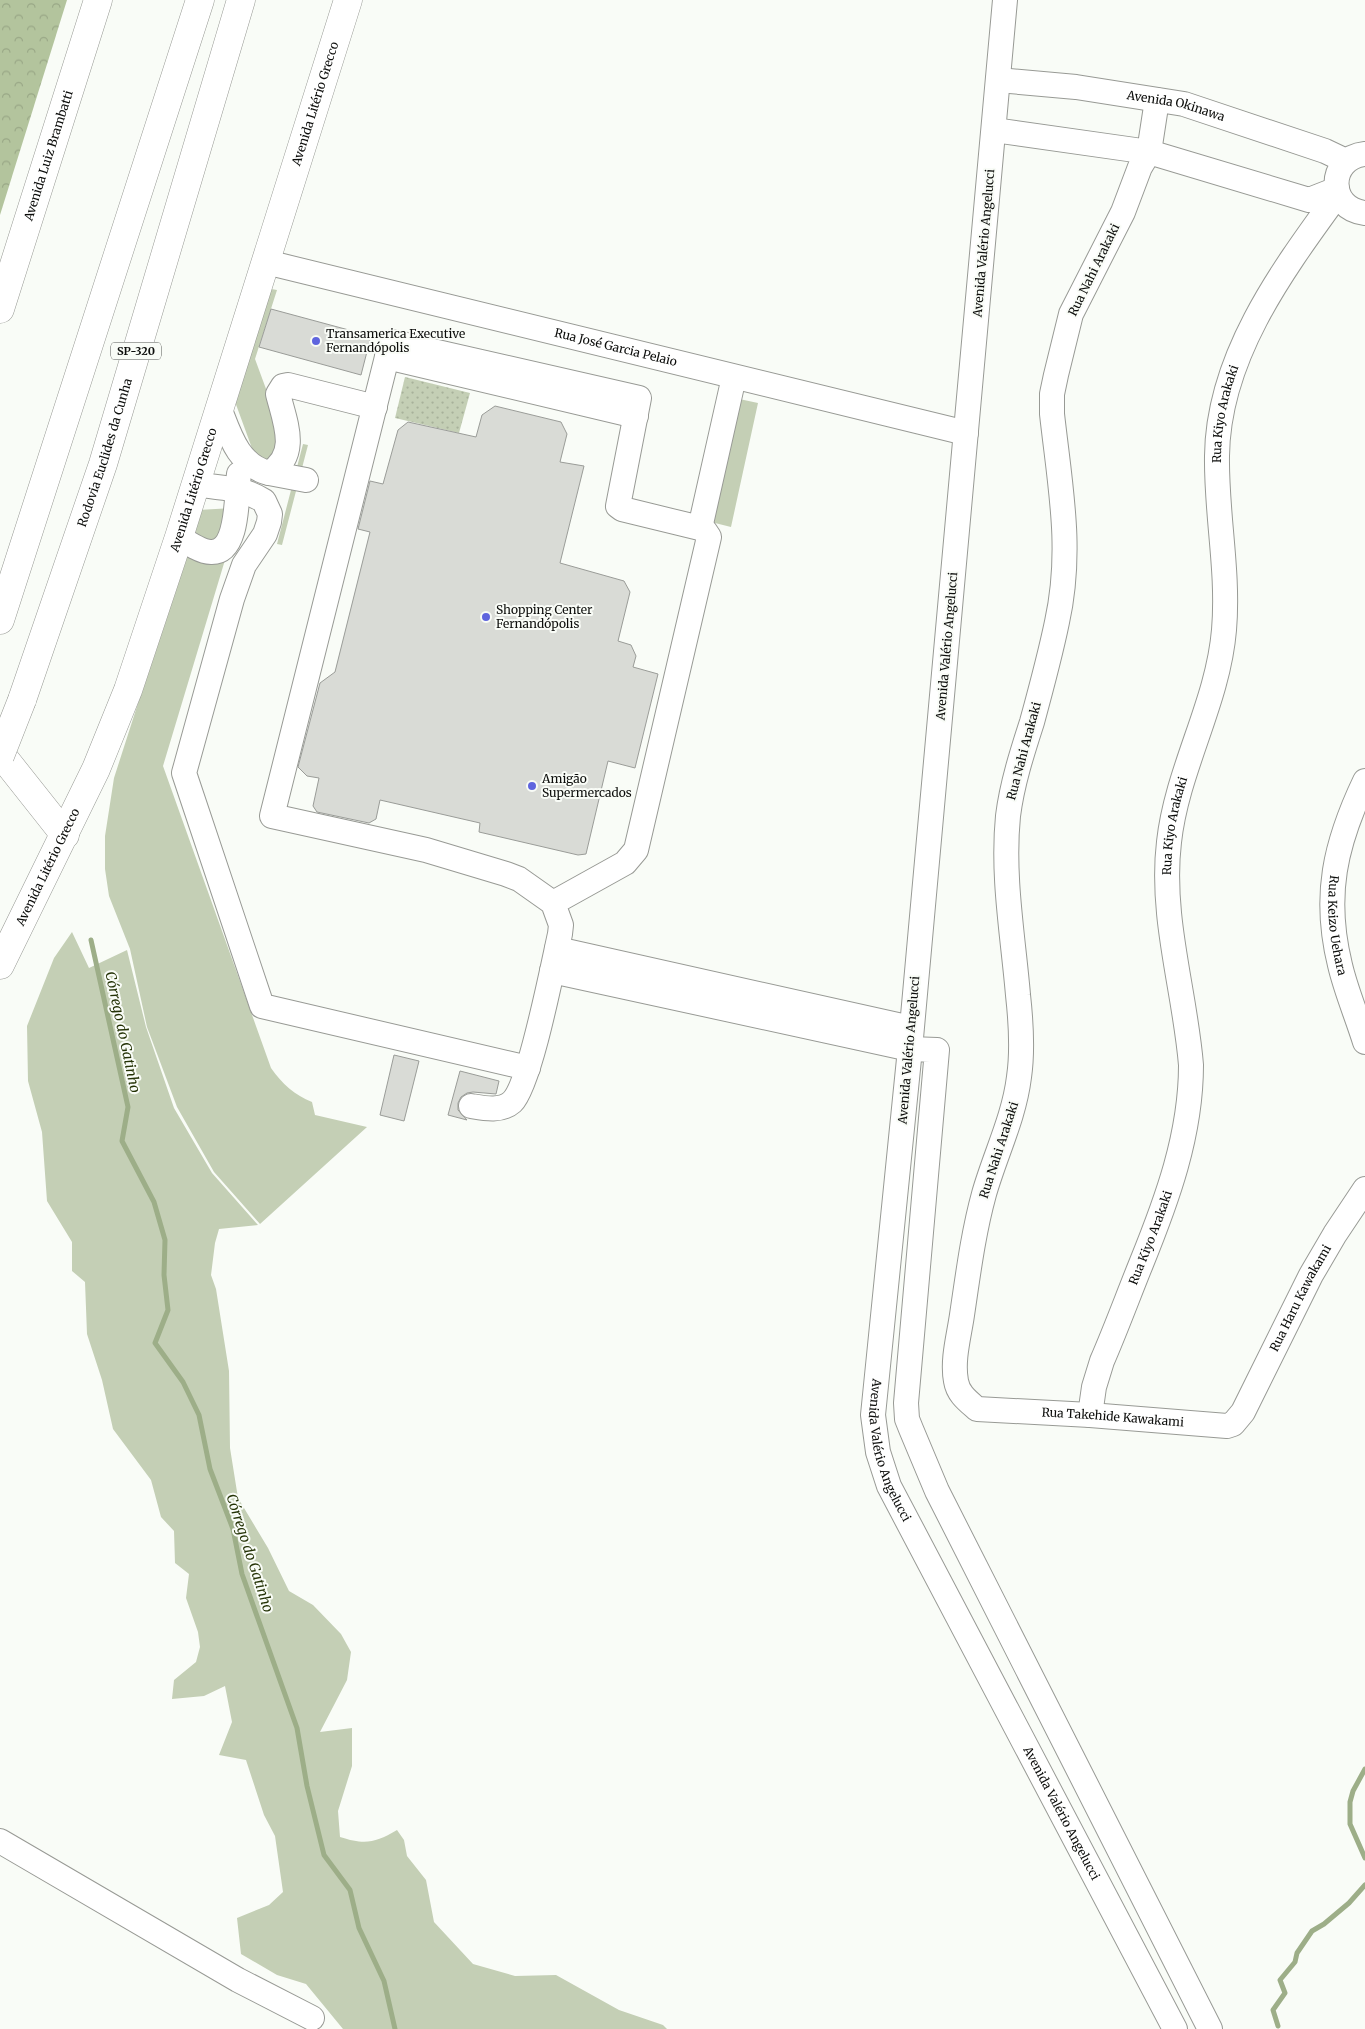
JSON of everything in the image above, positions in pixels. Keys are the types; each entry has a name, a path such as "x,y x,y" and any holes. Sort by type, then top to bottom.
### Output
{"main road":[{"name":"Avenida Luiz Brambatti","path":"0,309 98,0"},
{"path":"165,114 184,0"},
{"path":"0,620 165,114 200,0"},
{"name":"Rodovia Euclides da Cunha","path":"0,755 22,700 102,464 241,0"},
{"name":"Avenida Litério Grecco","path":"0,965 96,769 128,690 220,410 348,0"},
{"path":"0,755 65,835"}],"street":[{"name":"Avenida Valério Angelucci","path":"1005,0 911,1038 873,1415 878,1452 889,1486 1175,2029"},
{"name":"Avenida Okinawa","path":"998,80 1076,87 1194,107 1325,151 1356,157"},
{"name":"Rua Nahi Arakaki","path":"977,1409 963,1398 956,1383 955,1357 976,1228 984,1192 1014,1105 1020,1075 1020,1022 1009,912 1008,816 1014,782 1039,697 1057,622 1064,570 1066,534 1052,414 1052,394 1072,314 1110,234 1123,212 1140,167 1149,152 1157,100"},
{"path":"994,130 1149,152 1309,200 1348,201"},
{"path":"1348,201 1338,174 1356,157"},
{"name":"Rua Kiyo Arakaki","path":"1090,1415 1094,1387 1102,1361 1165,1203 1181,1150 1187,1119 1191,1080 1190,1053 1167,891 1166,871 1169,843 1178,794 1206,712 1219,660 1224,629 1226,583 1217,463 1222,411 1229,380 1264,304 1305,239 1298,197"},
{"path":"1305,239 1348,201"},
{"name":"Rua José Garcia Pelaio","path":"266,262 966,433"},
{"path":"471,1106 502,1107 511,1103 520,1092 528,1068 561,925 553,904 519,879 497,871 426,850 272,816 390,345 395,342 640,399 618,506 622,509 700,528 705,531 708,537 636,850 625,863 553,904"},
{"path":"700,528 734,377"},
{"path":"269,473 281,463 289,446 278,394 283,386 288,385 375,407"},
{"path":"220,410 229,434 242,457 258,471 306,480"},
{"path":"179,538 211,552 220,550 228,543 237,512 237,489 242,457"},
{"path":"195,484 214,488 237,489 257,496 264,500 270,514 265,534 244,565 232,598 184,773 262,1006 528,1068"},
{"name":"Rua Keizo Uehara","path":"1365,781 1346,824 1337,853 1332,902 1335,939 1340,967 1365,1042"},
{"path":"554,960 911,1038"},
{"name":"Avenida Valério Angelucci","path":"911,1038 937,1050 906,1403 907,1419 937,1491 1210,2029"},
{"name":"Rua Haru Kawakami","path":"1243,1412 1311,1275 1365,1189"},
{"name":"Rua Takehide Kawakami","path":"977,1409 1090,1415 1227,1426 1233,1424 1243,1412"},
{"path":"0,1841 238,1980 312,2018"}],"green space":[{"path":"0,0 67,0 0,215"},
{"path":"266,288 277,290 255,359 269,397 282,449 275,459 257,462 234,399"},
{"path":"405,377 470,393 459,433 395,418"},
{"path":"730,397 758,403 731,527 703,520"},
{"path":"303,444 308,445 282,545 277,544"},
{"path":"233,508 233,521 213,543 198,537 194,532 198,510"},
{"path":"186,554 218,561 225,560 163,766 271,1068 289,1088 312,1102 315,1115 367,1127 260,1224 214,1172 177,1107 147,1027 130,949 109,896 105,869 105,836 114,778"},
{"path":"72,932 89,968 127,950 146,1027 174,1108 212,1173 258,1225 219,1229 215,1243 211,1275 216,1289 229,1371 230,1448 238,1498 268,1548 289,1591 313,1605 341,1634 351,1652 347,1680 320,1732 352,1728 352,1766 338,1811 340,1837 363,1842 382,1838 397,1830 404,1840 407,1856 426,1880 434,1922 473,1964 515,1976 556,1975 619,2010 663,2025 667,2029 343,2029 306,1984 277,1975 241,1954 237,1918 269,1905 283,1892 275,1836 264,1815 246,1760 219,1755 232,1722 225,1686 204,1696 172,1699 174,1680 196,1662 200,1647 198,1632 186,1598 189,1574 175,1563 174,1531 161,1517 151,1480 113,1429 102,1380 87,1334 85,1282 72,1271 72,1242 47,1201 42,1132 28,1081 27,1026 54,958"}],"building":[{"name":"Transamerica Executive Fernandópolis","path":"271,309 371,336 361,375 259,347"},
{"name":"Shopping Center Fernandópolis","path":"495,406 561,422 567,434 560,462 584,466 560,563 624,581 630,592 618,641 631,645 636,656 633,667 658,674 635,768 608,761 586,854 578,855 479,832 480,823 380,800 376,819 369,823 317,812 313,806 319,778 307,776 298,767 320,683 335,672 370,532 358,529 370,481 383,484 398,430 408,422 476,437 482,415"},
{"path":"394,1055 419,1061 404,1121 380,1115"},
{"path":"460,1071 499,1081 496,1094 473,1092 461,1097 458,1103 458,1110 467,1120 448,1115"}],"waterway":[{"name":"Córrego do Gatinho","path":"91,940 128,1107 122,1141 154,1202 165,1240 164,1275 168,1310 155,1343 183,1382 199,1415 210,1469 233,1529 242,1574 297,1728 307,1786 324,1855 350,1890 359,1928 384,1981 395,2029"},
{"path":"1365,1769 1353,1791 1350,1802 1350,1824 1365,1858"},
{"path":"1278,2026 1273,2010 1285,1993 1280,1980 1295,1962 1297,1953 1312,1931 1324,1924 1349,1903 1365,1885"}],"place":[{"name":"Transamerica Executive Fernandópolis","path":"316,341"},
{"name":"Shopping Center Fernandópolis","path":"486,617"},
{"name":"Amigão Supermercados","path":"532,786"}]}
